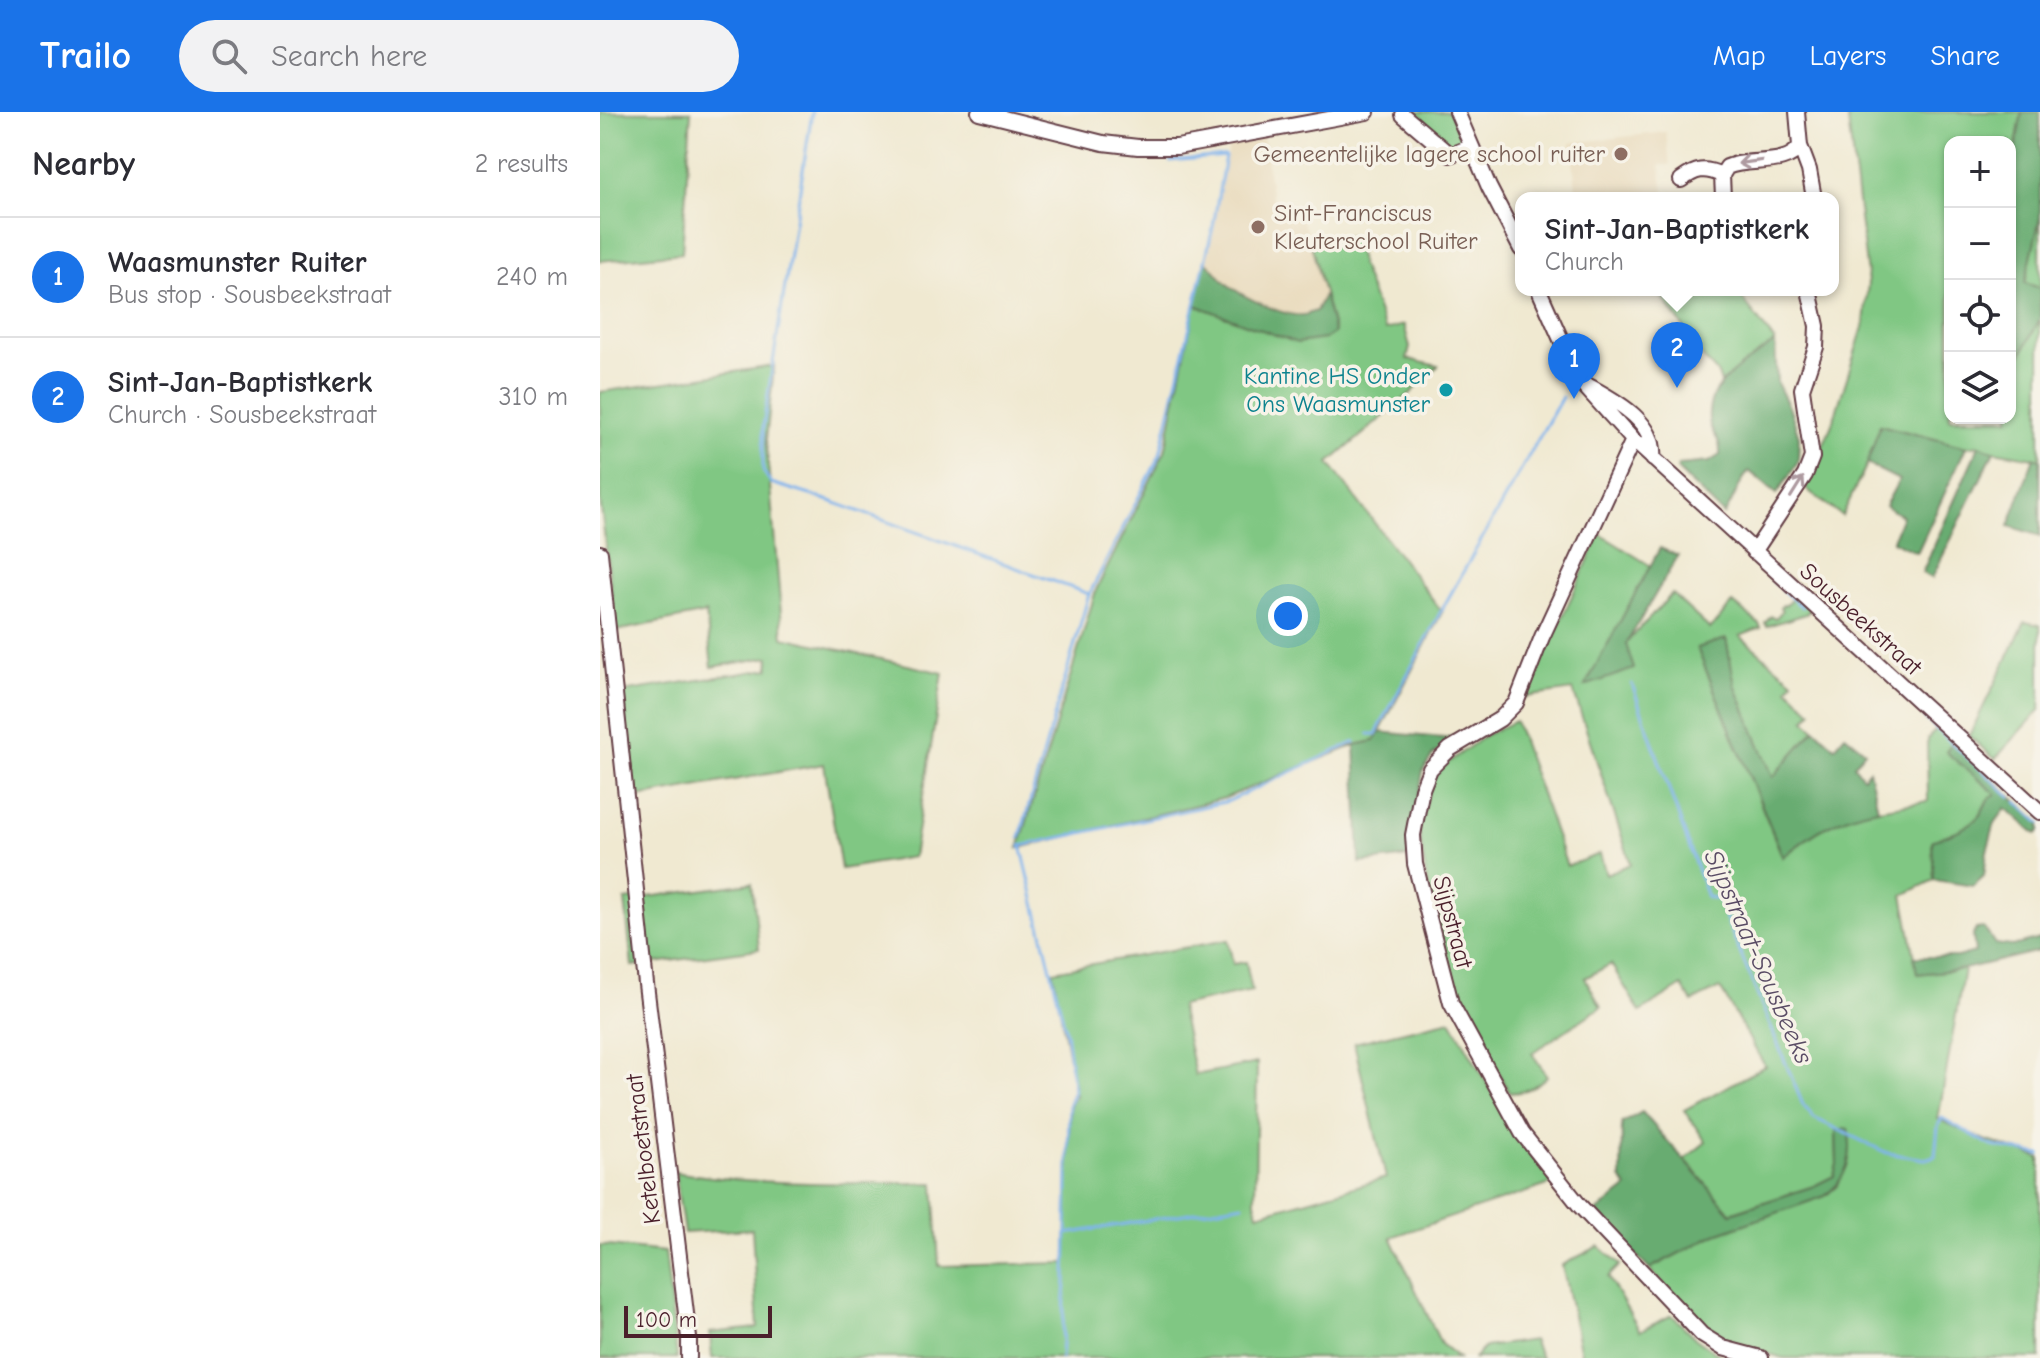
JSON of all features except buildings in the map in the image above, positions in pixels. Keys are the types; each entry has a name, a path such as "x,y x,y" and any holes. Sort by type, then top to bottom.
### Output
{"street":[{"path":"979,112 1103,143 1177,147 1367,112"},
{"path":"1457,112 1470,147 1515,237"},
{"path":"1797,112 1800,146 1813,192"},
{"path":"1403,115 1450,155 1470,147"},
{"path":"1723,192 1722,175 1727,167 1786,157 1796,153 1800,146"},
{"path":"1681,180 1696,169 1722,175"},
{"name":"Sousbeekstraat","path":"1542,296 1579,380 1633,440 2040,812"},
{"path":"1754,552 1805,475 1812,457 1802,389 1816,347 1817,326 1810,296"},
{"name":"Sousbeekstraat","path":"1579,380 1627,407 1655,448 1653,459"},
{"name":"Sijpstraat","path":"1633,440 1542,637 1516,703 1500,719 1450,749 1430,769 1415,823 1415,864 1451,1003 1522,1133 1580,1206 1702,1335 1723,1348 1761,1358"},
{"name":"Ketelboetstraat","path":"600,553 689,1358"}],"shaded area":[{"name":"Gemeentelijke lagere school ruiter","path":"1666,132 1670,165 1660,165 1664,192 1576,192 1571,143"},
{"name":"Sint-Franciscus Kleuterschool Ruiter","path":"1263,138 1274,212 1298,210 1310,240 1334,333 1195,305 1229,146"}],"green space":[{"path":"600,112 691,112 682,253 600,261"},
{"path":"1407,112 1450,112 1463,143 1453,150"},
{"path":"1847,112 2022,112 2016,146 2016,136 1944,136 1944,424 2016,424 2016,364 2040,319 2040,459 1994,451 1979,445 1966,447 1880,425 1867,464 1842,516 1805,488 1833,422 1864,324 1868,283"},
{"path":"2022,112 2040,112 2040,218 2025,283 2040,288 2040,319 2016,364 2016,208 2016,146"},
{"path":"2040,218 2040,288 2025,283"},
{"path":"1353,236 1385,330 1404,325 1410,347 1407,359 1438,366 1329,463 1442,612 1375,741 1355,745 1225,798 1019,848 1096,590 1165,451 1195,305 1297,342 1334,332 1310,240"},
{"path":"1205,261 1234,289 1286,313 1304,315 1316,311 1324,295 1334,333 1325,339 1297,343 1195,305"},
{"path":"1661,296 1740,296 1775,342 1721,383 1718,374 1689,342 1692,339"},
{"path":"1775,342 1777,383 1799,437 1798,462 1777,494 1749,471 1724,515 1677,469 1679,465 1709,462 1720,455 1719,443 1709,420 1714,395 1731,374"},
{"path":"774,366 766,440 783,637 943,673 913,857 841,869 824,764 632,798 622,692 769,669 769,657 712,667 706,613 616,631 600,499 600,392"},
{"path":"1880,425 1966,447 1917,553 1892,541 1902,516 1885,506 1899,480 1867,464"},
{"path":"1979,445 1994,451 1932,578 1922,573"},
{"path":"2034,457 2040,459 2040,536 2009,526"},
{"path":"1600,534 1651,566 1585,686 1607,678 1628,641 1672,594 1710,629 1733,603 1759,624 1761,628 1740,636 1793,681 1788,688 1812,712 1805,720 1815,729 1773,778 1735,685 1726,639 1697,648 1782,856 1814,831 1859,812 1928,801 1927,739 1937,729 1952,742 1947,752 1996,794 1971,823 1932,841 1934,880 1903,895 1918,974 1964,969 1938,1119 1982,1139 2040,1158 2040,1358 1784,1358 1723,1342 1707,1331 1649,1269 1716,1234 1825,1196 1837,1186 1847,1129 1836,1132 1837,1164 1834,1176 1814,1186 1730,1213 1685,1159 1706,1142 1684,1110 1765,1066 1720,988 1692,1002 1682,986 1640,1012 1611,964 1585,978 1601,1007 1532,1053 1547,1076 1529,1088 1509,1092 1460,999 1428,890 1419,831 1430,784 1438,770 1487,734 1515,721 1567,866 1600,854 1606,874 1631,864 1573,690 1526,697"},
{"path":"1660,548 1678,556 1626,644 1634,669 1585,686"},
{"path":"1795,596 1810,610 1767,626 1765,623 1771,616 1775,619 1782,611 1780,608"},
{"path":"2025,622 2040,625 2040,710 1995,759 1969,736"},
{"path":"1726,639 1735,685 1773,777 1815,729 1835,747 1845,735 1865,751 1854,765 1863,777 1869,770 1878,809 1827,826 1783,857 1697,648"},
{"path":"1379,732 1443,738 1462,735 1432,756 1423,771 1409,857 1360,863 1355,745 1374,741"},
{"path":"1952,742 2040,823 2040,831 2036,834 2006,808 1995,823 1984,876 1973,886 1934,880 1932,841 1970,824 1996,794 1946,752"},
{"path":"752,883 759,949 632,966 625,900"},
{"path":"1984,928 1995,944 2012,946 2040,939 2040,951 1964,969 1917,974 1914,957 1957,957 1975,952 1973,935 1976,929"},
{"path":"1228,940 1233,964 1246,962 1252,991 1180,1006 1195,1075 1257,1063 1255,1201 1258,1214 1386,1178 1354,1043 1451,1020 1516,1134 1554,1183 1391,1237 1441,1344 1459,1358 712,1358 710,1333 758,1328 752,1229 684,1233 675,1172 772,1182 934,1183 939,1266 1066,1263 1070,1105 1076,1096 1053,971"},
{"path":"1642,1112 1731,1213 1814,1186 1834,1176 1837,1164 1836,1131 1848,1129 1849,1158 1839,1182 1825,1196 1716,1234 1649,1269 1596,1212 1627,1188 1621,1178 1622,1123"},
{"path":"600,1245 665,1252 677,1358 600,1358"},
{"path":"1599,1246 1620,1265 1608,1277 1640,1331 1672,1315 1696,1339 1723,1358 1582,1358 1562,1265"},
{"path":"1533,1340 1541,1358 1474,1358 1485,1347"}],"waterway":[{"path":"812,112 763,427 763,471 771,483 830,501 1089,594 1020,837"},
{"path":"1090,593 1160,455 1213,227 1225,156 1170,161"},
{"path":"1369,734 1376,734 1440,613 1562,397"},
{"path":"1773,581 1777,585"},
{"path":"1781,589 1802,607"},
{"name":"Sijpstraat-Sousbeeks","path":"1632,684 1707,897 1718,899 1803,1105 1814,1118 1887,1153 1925,1159 1935,1156 1938,1126 1942,1118 1992,1146 2040,1155"},
{"path":"1924,718 2011,797"},
{"path":"1021,846 1229,801 1355,742"},
{"path":"2017,802 2040,823"},
{"path":"1021,845 1066,1032 1074,1091 1069,1103 1066,1281 1061,1358"},
{"path":"1066,1234 1243,1204"}],"place":[{"name":"Gemeentelijke lagere school ruiter","path":"1621,154"},
{"name":"Sint-Franciscus Kleuterschool Ruiter","path":"1258,227"},
{"name":"Sint-Jan-Baptistkerk","path":"1677,388"},
{"name":"Kantine HS Onder Ons Waasmunster","path":"1446,390"},
{"name":"Waasmunster Ruiter","path":"1574,399"}]}
